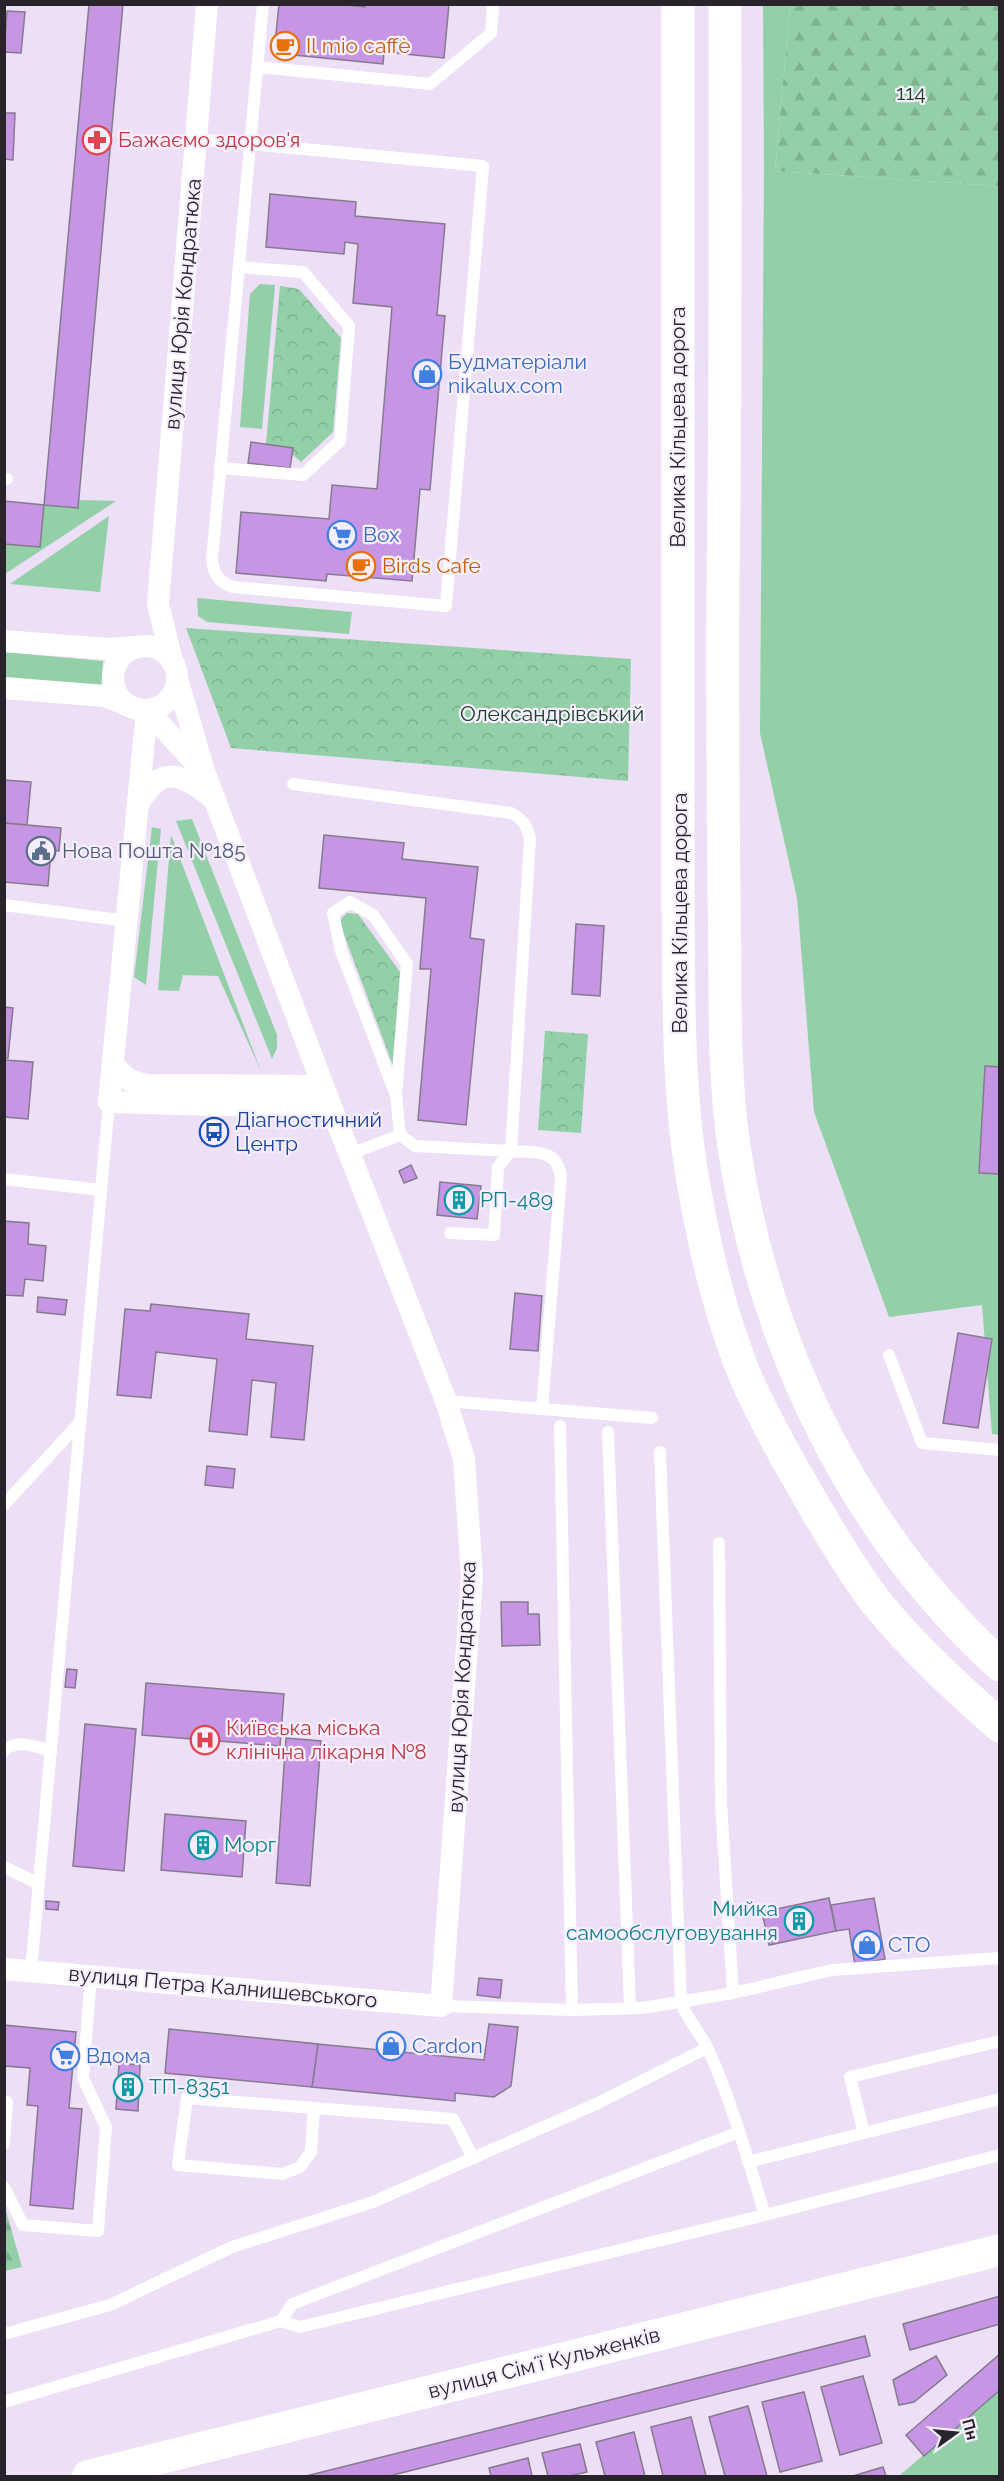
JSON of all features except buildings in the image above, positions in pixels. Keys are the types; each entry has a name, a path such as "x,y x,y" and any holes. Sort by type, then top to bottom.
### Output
{"main road":[{"name":"Велика Кільцева дорога","path":"678,4 678,901 680,1037 685,1119 694,1186 726,1321 750,1385 777,1442 824,1522 876,1601 934,1666 999,1726"},
{"name":"Велика Кільцева дорога","path":"724,4 725,474 722,696 726,1043 734,1143 746,1210 764,1284 790,1361 821,1428 856,1492 902,1559 936,1602 999,1665"},
{"name":"вулиця Сімʼї Кульженків","path":"88,2476 999,2250"}],"street":[{"name":"вулиця Юрія Кондратюка","path":"207,4 158,604 174,670 205,774 326,1095 446,1401 464,1459 472,1577 441,2006"},
{"name":"вулиця Юрія Кондратюка","path":"139,647 158,604"},
{"path":"4,641 108,649 139,647 157,649 174,670 171,697 156,708 139,708 105,696 4,688"},
{"path":"139,647 123,655 113,678 118,694 139,708"},
{"name":"вулиця Юрія Кондратюка","path":"139,708 205,774"},
{"path":"139,708 139,803 109,1102 217,1105 326,1095"},
{"path":"139,803 148,787 160,778 174,776 189,780 217,801"},
{"path":"113,1065 129,1080 145,1085 326,1095"},
{"name":"вулиця Петра Калнишевського","path":"4,1969 441,2006"}],"lane":[{"path":"196,139 249,143 483,166 446,606 233,587 222,583 213,570 220,468 249,143 263,4"},
{"path":"258,67 430,84 491,33 493,4"},
{"path":"220,468 303,475 340,441 349,326 303,272 239,267"},
{"path":"293,784 511,813 520,817 528,828 530,839 511,1151 498,1167 494,1235 450,1233"},
{"path":"396,1095 407,964 373,915 350,902 333,913 341,951 396,1095 400,1135"},
{"path":"4,905 127,921"},
{"path":"31,1971 109,1102"},
{"path":"400,1135 415,1146 546,1154 554,1159 560,1168 542,1409"},
{"path":"350,1154 400,1135"},
{"path":"4,1179 101,1190"},
{"path":"889,1355 922,1443 999,1450"},
{"path":"446,1401 652,1418"},
{"path":"4,1505 81,1421"},
{"path":"560,1426 572,2010"},
{"path":"608,1432 630,2008"},
{"path":"660,1452 681,2002 685,2015 707,2048 739,2132 765,2215"},
{"path":"719,1543 721,1803 733,1993"},
{"path":"4,1751 8,1747 20,1744 51,1750"},
{"path":"4,1867 39,1884"},
{"path":"441,2006 572,2010 630,2008 733,1993 832,1970 999,1957"},
{"path":"4,2187 22,2225 98,2231 106,2127 83,2078 91,1976"},
{"path":"864,2133 850,2077 999,2041"},
{"path":"4,2334 110,2306 232,2247 373,2202 596,2104 707,2048"},
{"path":"314,2108 311,2152 300,2167 283,2174 178,2165 187,2098 314,2108 453,2119 473,2158"},
{"path":"748,2162 999,2099"},
{"path":"4,2144 7,2102"},
{"path":"281,2321 292,2304 739,2132"},
{"path":"4,2402 281,2321 300,2327 765,2215 999,2155"}],"green space":[{"path":"763,5 790,5 775,171 999,186 999,1435 992,1434 982,1305 889,1317 814,1112 797,898 760,733"},
{"name":"114","path":"790,5 999,5 999,186 775,171"},
{"path":"260,284 275,285 262,429 240,427 250,294"},
{"path":"280,286 299,289 341,338 333,432 301,462 292,454 293,448 266,444"},
{"path":"79,500 116,501 5,574 5,544 40,547 44,505 78,508"},
{"path":"109,516 100,592 10,584"},
{"path":"197,598 352,612 349,634 207,622 198,616"},
{"name":"Олександрівський","path":"186,628 631,659 628,781 231,748"},
{"path":"4,652 103,661 101,691 5,683"},
{"path":"192,819 277,1035 277,1048 272,1059 176,821"},
{"path":"152,827 161,829 146,985 134,977"},
{"path":"171,835 261,1071 218,976 183,975 179,991 158,990"},
{"path":"347,913 358,914 400,972 395,1071 339,921"},
{"path":"545,1031 588,1034 581,1133 538,1130"},
{"path":"4,2204 22,2267 5,2271 4,2271"},
{"path":"999,2390 999,2476 899,2476"}],"place":[{"name":"Il mio caffè","path":"285,46"},
{"name":"Бажаємо здоров'я","path":"97,140"},
{"name":"Будматеріали nikalux.com","path":"427,374"},
{"name":"Box","path":"342,535"},
{"name":"Birds Cafe","path":"361,566"},
{"name":"Нова Пошта №185","path":"41,851"},
{"name":"Діагностичний Центр","path":"214,1132"},
{"name":"РП-489","path":"459,1200"},
{"name":"Київська міська клінічна лікарня №8","path":"205,1740"},
{"name":"Морг","path":"203,1845"},
{"name":"Мийка самообслуговування","path":"799,1921"},
{"name":"СТО","path":"867,1945"},
{"name":"Cardon","path":"391,2046"},
{"name":"Вдома","path":"65,2056"},
{"name":"ТП-8351","path":"128,2087"}]}
